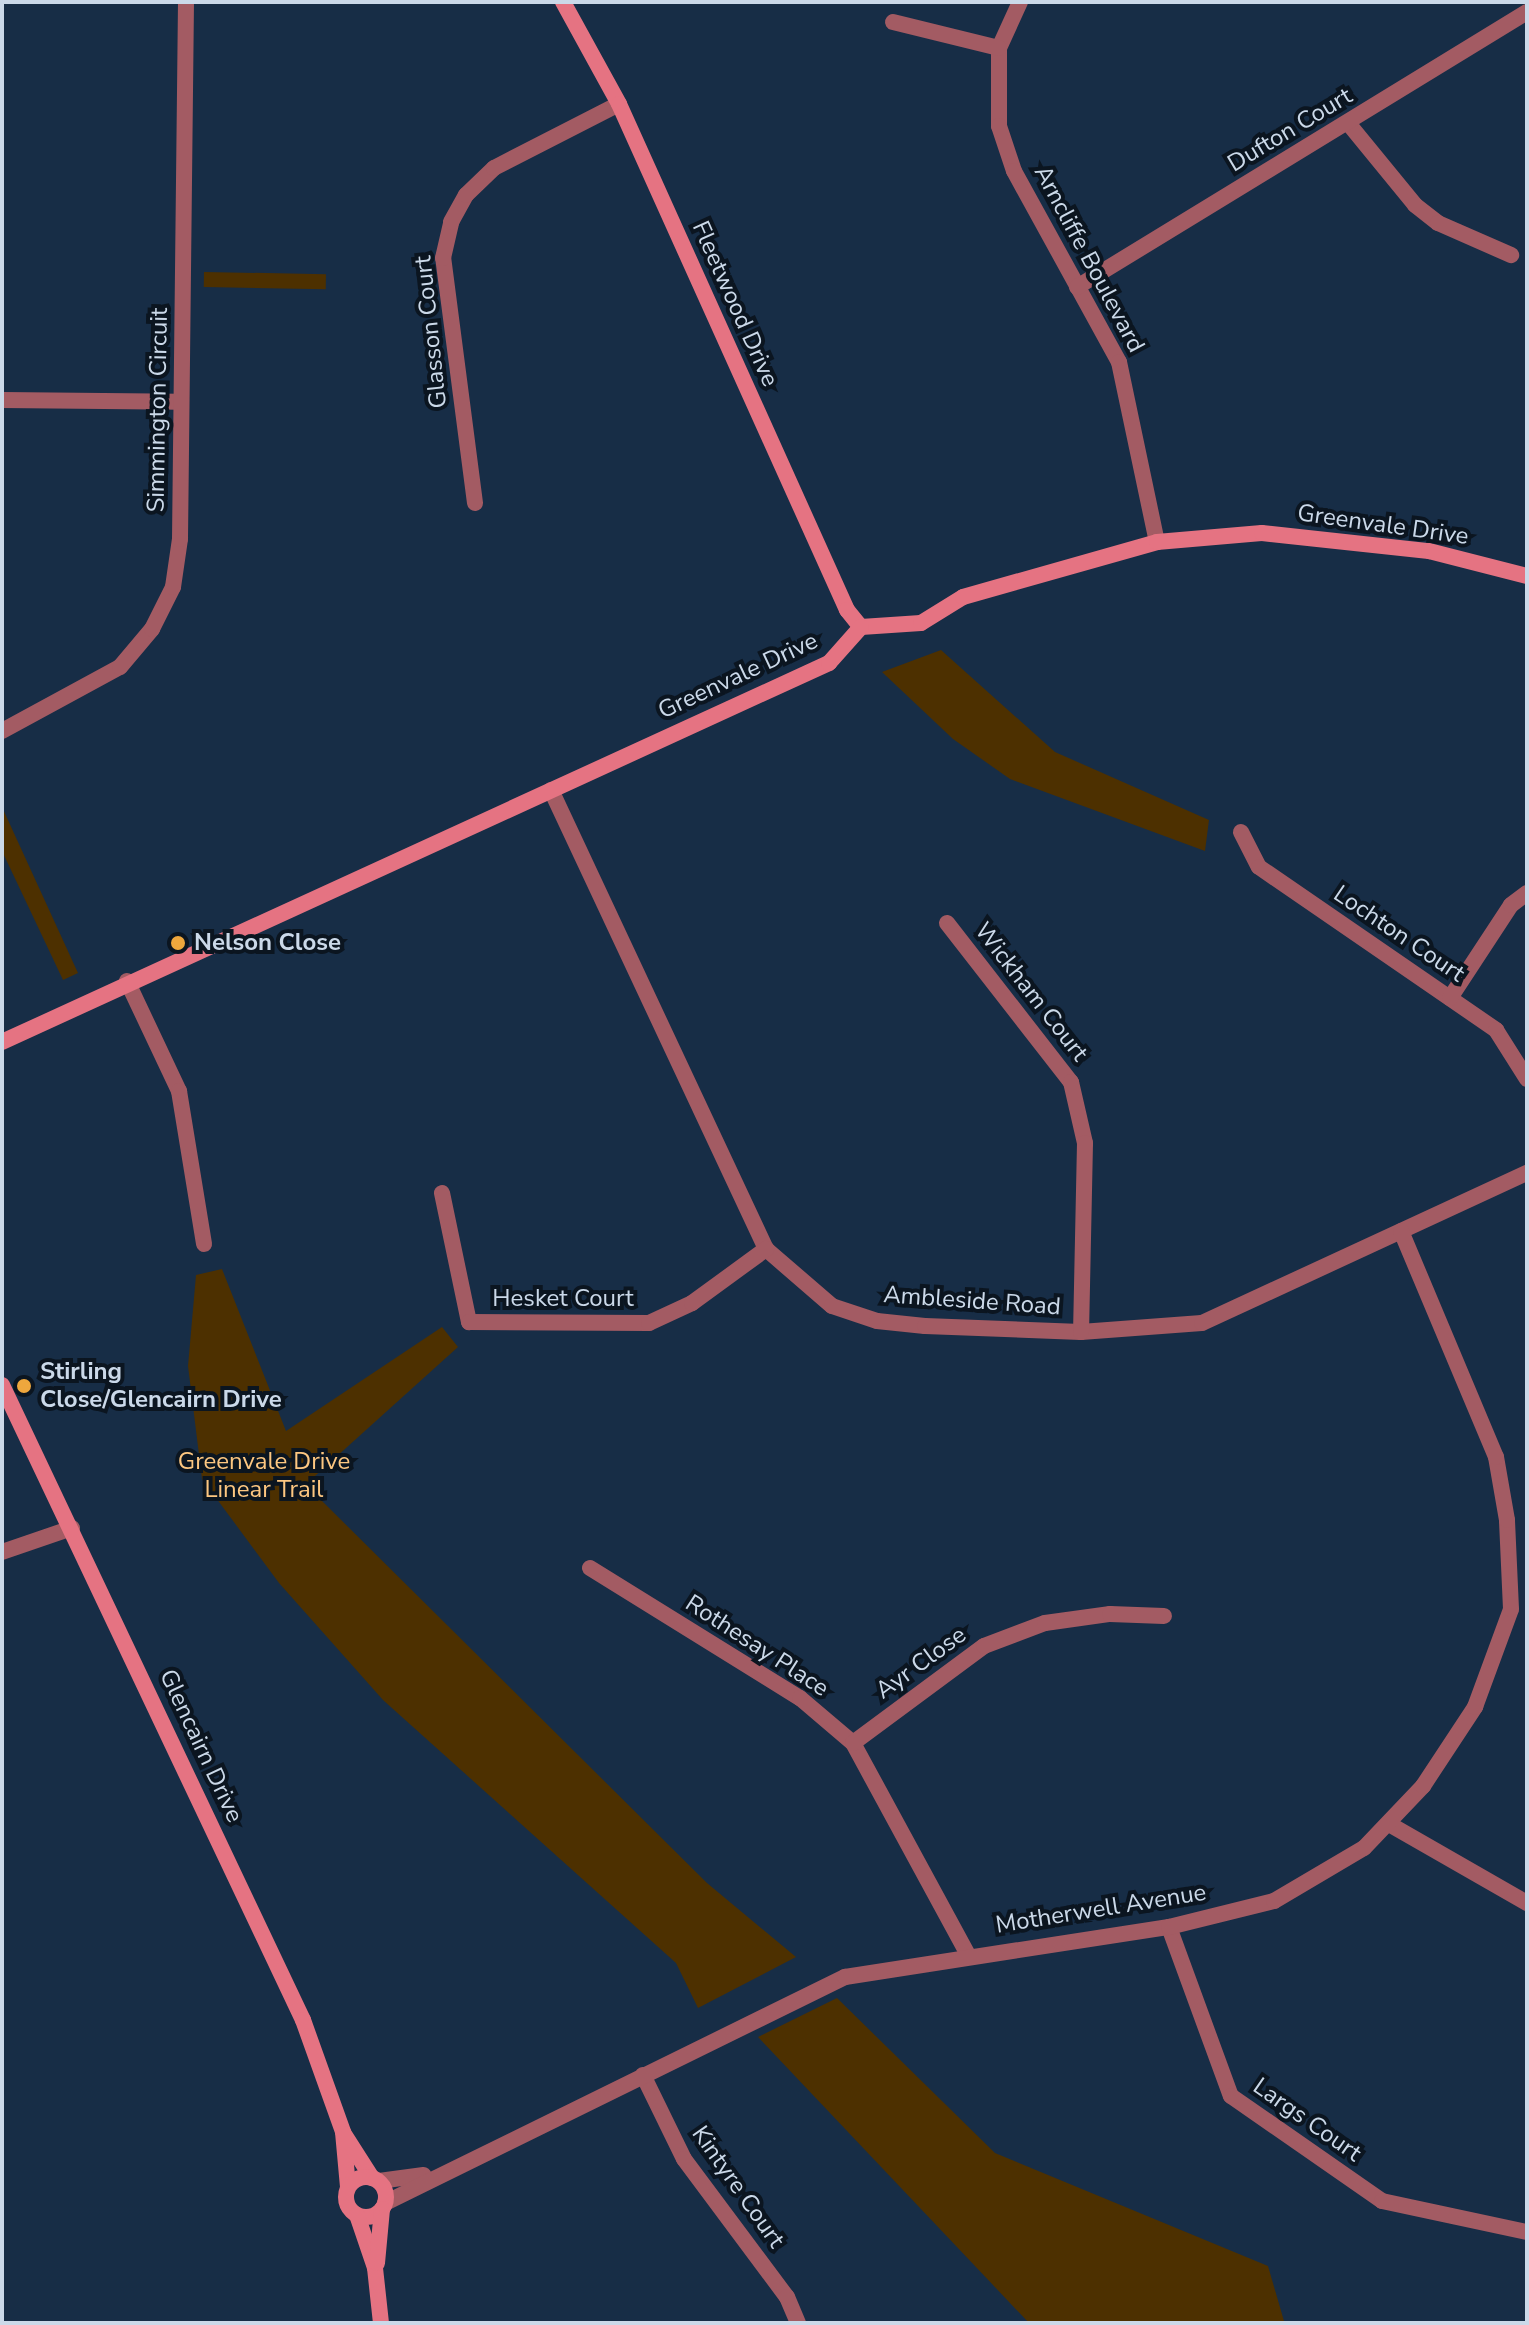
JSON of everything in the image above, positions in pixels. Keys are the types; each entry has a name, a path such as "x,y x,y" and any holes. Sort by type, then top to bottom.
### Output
{"street":[{"name":"Simmington Circuit","path":"2,731 120,667 152,629 173,587 180,539 179,402 186,2"},
{"name":"Fleetwood Drive","path":"563,2 619,104 847,610 861,627"},
{"name":"Arncliffe Boulevard","path":"1020,2 999,48 999,126 1014,171 1119,362 1132,402 1157,542"},
{"name":"Dufton Court","path":"1077,287 1527,12"},
{"path":"893,22 999,48"},
{"name":"Glasson Court","path":"475,503 443,258 451,222 466,195 494,168 619,104"},
{"path":"1348,123 1415,205 1438,223 1511,255"},
{"path":"2,400 179,402"},
{"name":"Greenvale Drive","path":"2,1042 127,981 829,663 861,627 921,623 963,597 1157,542 1262,533 1343,539 1429,551 1527,576"},
{"name":"Ambleside Road","path":"551,790 766,1249 832,1306 877,1321 1081,1332 1202,1323 1527,1173"},
{"name":"Lochton Court","path":"1241,832 1259,867 1496,1030 1527,1079"},
{"path":"1450,998 1511,905 1527,893"},
{"name":"Wickham Court","path":"947,923 1071,1082 1085,1143 1081,1332"},
{"path":"127,981 179,1091 204,1244"},
{"name":"Hesket Court","path":"442,1193 469,1322 649,1323 692,1303 766,1249"},
{"name":"Motherwell Avenue","path":"384,2206 433,2174 845,1977 968,1955 1169,1927 1306,1887 1389,1824 1475,1707 1519,1610 1496,1457 1401,1231"},
{"name":"Glencairn Drive","path":"2,1385 303,2020 343,2132 348,2206 357,2215 375,2268 381,2323"},
{"path":"2,1552 72,1528"},
{"name":"Rothesay Place","path":"590,1568 800,1698 853,1743 968,1955"},
{"name":"Ayr Close","path":"853,1743 984,1646 1045,1623 1110,1614 1164,1616"},
{"path":"1389,1824 1527,1903"},
{"name":"Largs Court","path":"1169,1927 1231,2096 1382,2201 1527,2232"},
{"name":"Kintyre Court","path":"643,2075 684,2159 787,2297 798,2323"},
{"name":"Glencairn Drive","path":"343,2132 376,2180 384,2206 375,2268"},
{"name":"Motherwell Avenue","path":"376,2180 433,2174"},
{"path":"348,2187 376,2180"},
{"path":"357,2215 384,2206"}],"green space":[{"path":"204,272 326,274 326,289 204,287"},
{"path":"941,650 1055,752 1209,820 1205,851 1010,779 953,739 882,672"},
{"path":"2,807 78,973 63,980 2,851"},
{"name":"Greenvale Drive Linear Trail","path":"222,1269 286,1431 442,1327 458,1347 315,1476 319,1498 707,1883 796,1957 698,2008 676,1963 383,1700 279,1583 202,1479 188,1366 196,1275"},
{"path":"837,1998 995,2153 1268,2266 1284,2321 1290,2323 1029,2323 758,2037"}],"place":[{"name":"Nelson Close","path":"178,943"},
{"name":"Stirling Close/Glencairn Drive","path":"24,1386"}]}
